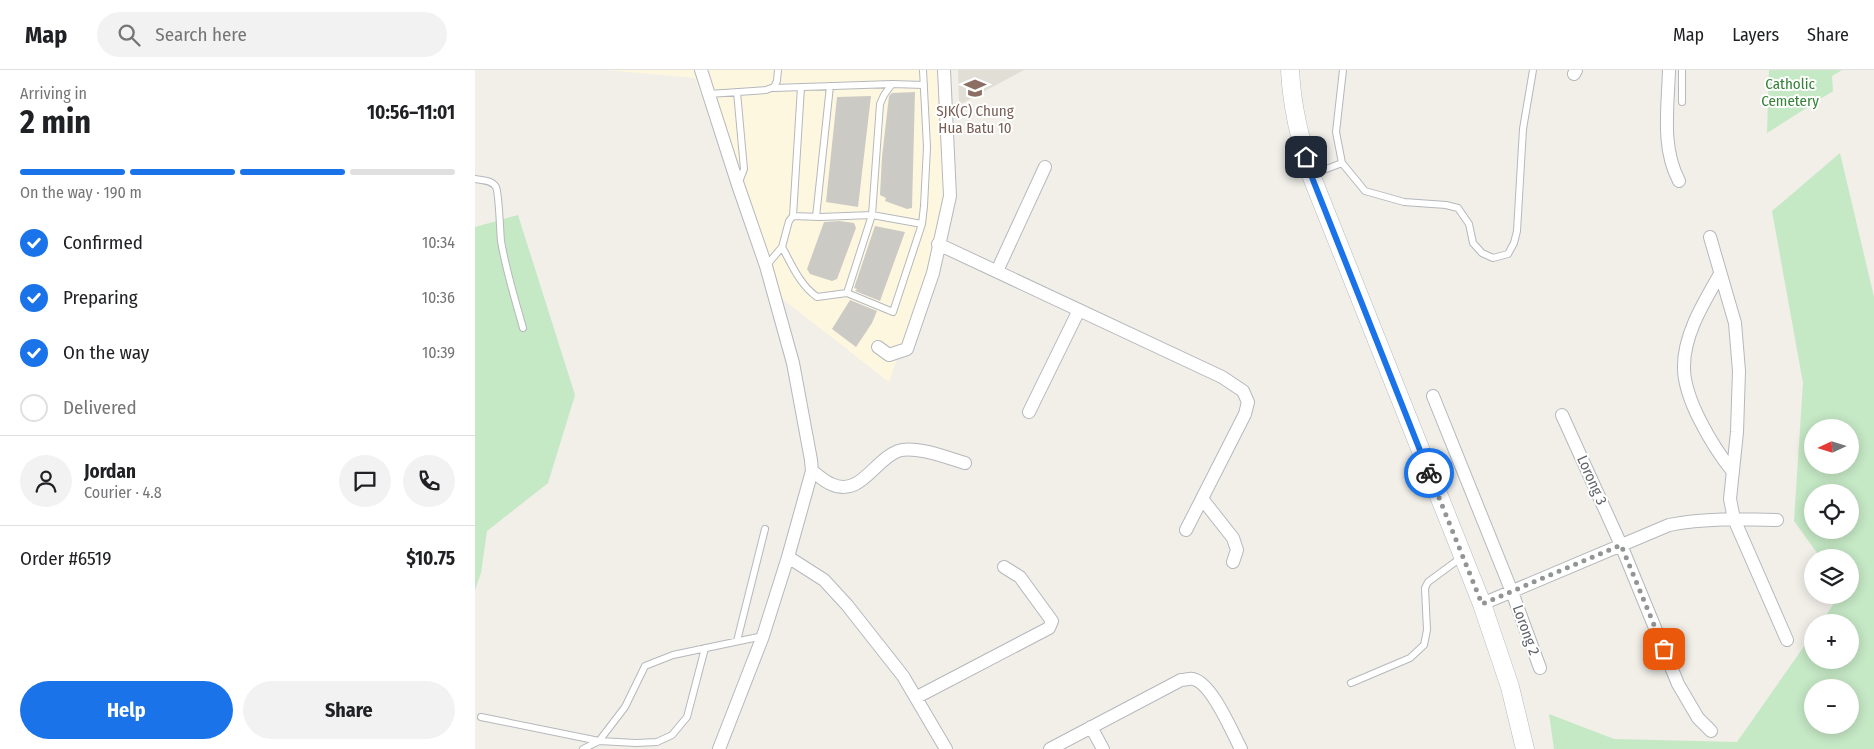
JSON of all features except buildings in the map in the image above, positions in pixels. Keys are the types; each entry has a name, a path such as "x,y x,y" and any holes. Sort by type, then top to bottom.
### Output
{"street":[{"path":"701,70 766,266 793,363 812,471 763,636 719,749"},
{"path":"878,347 889,355 907,348 933,273 950,196 944,70"},
{"path":"1290,70 1292,100 1300,138 1311,175 1482,604 1510,687 1525,749"},
{"path":"1669,70 1667,135 1669,156 1679,181"},
{"path":"997,271 1045,167"},
{"path":"1711,237 1735,322 1739,371 1730,498 1734,519 1787,640"},
{"path":"939,244 1222,377 1243,391 1248,402 1245,414 1203,500 1186,530"},
{"path":"1720,274 1704,302 1689,339 1683,366 1687,388 1698,416 1718,453 1733,472"},
{"path":"1029,412 1079,310"},
{"name":"Lorong 2","path":"1433,396 1512,592 1540,668"},
{"name":"Lorong 3","path":"1562,415 1621,545 1678,684 1698,718 1711,731"},
{"path":"812,471 830,484 839,487 851,487 861,481 886,458 899,450 913,450 965,463"},
{"path":"1203,500 1233,538 1237,550 1233,562"},
{"path":"1482,604 1669,525 1734,519 1777,520"},
{"path":"788,557 824,580 847,605 903,676 946,749"},
{"path":"917,697 1049,628 1052,621 1028,585 1021,577 1004,567"},
{"path":"1050,749 1181,680 1193,679 1205,686 1212,696 1241,749"},
{"path":"1091,727 1103,749"}],"lane":[{"path":"774,88 778,70"},
{"path":"782,247 807,290 817,297 847,293 893,312 922,224 927,147 923,70"},
{"path":"1343,70 1335,132 1342,163 1365,192 1404,202 1446,205 1458,208 1469,224 1473,243 1482,253 1493,258 1508,254 1514,243 1517,231 1523,129 1533,70"},
{"path":"1682,70 1682,102"},
{"path":"709,94 774,88 892,84 924,85"},
{"path":"847,293 872,215 880,104 883,95 892,84"},
{"path":"816,217 830,86"},
{"path":"766,266 782,247 789,221 793,216 801,87"},
{"path":"737,92 744,169 738,185"},
{"path":"1311,175 1342,163"},
{"path":"475,178 489,181 496,186 506,268 523,328"},
{"path":"793,216 872,215 922,224"},
{"path":"737,641 765,529"},
{"path":"1351,683 1410,658 1424,645 1427,630 1425,588 1428,582 1463,556"},
{"path":"583,749 599,741 625,706 645,666 673,655 763,636"},
{"path":"481,717 599,741 657,742 672,735 687,717 705,648"}],"shaded area":[{"path":"605,70 950,70 953,196 889,382 766,286 695,78"},
{"name":"SJK(C) Chung Hua Batu 10","path":"958,70 1024,70 959,105"}],"green space":[{"name":"Catholic Cemetery","path":"1769,70 1842,70 1832,76 1833,91 1767,133"},
{"path":"1840,153 1874,297 1874,749 1554,749 1549,714 1614,739 1737,742 1804,646 1804,669 1859,669 1859,614 1827,614 1834,604 1859,604 1859,549 1814,549 1807,539 1859,539 1859,484 1804,484 1804,535 1794,521 1803,383 1772,211"},
{"path":"518,215 575,395 548,483 487,531 481,573 475,590 475,227"}],"way so far":[{"path":"1429,473 1482,604 1621,545 1664,649"}],"place":[{"name":"SJK(C) Chung Hua Batu 10","path":"975,88"}],"route":[{"path":"1306,157 1311,175 1429,473"}]}
